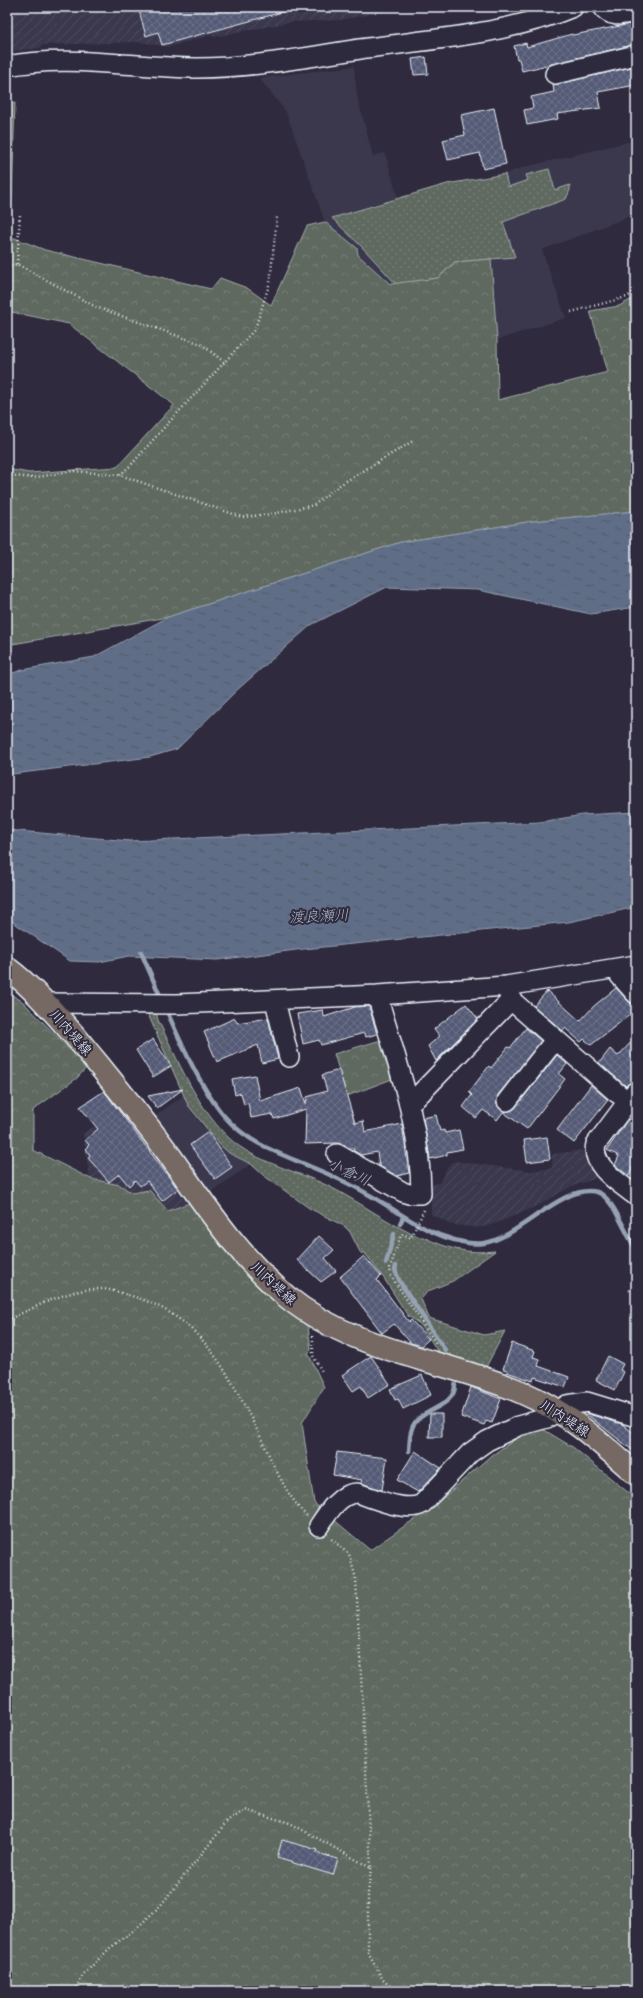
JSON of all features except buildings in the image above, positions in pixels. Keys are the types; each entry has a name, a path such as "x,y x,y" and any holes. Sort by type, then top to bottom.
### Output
{"main road":[{"name":"川内堤線","path":"7,968 47,1003 129,1100 213,1218 237,1246 269,1280 311,1314 330,1326 355,1337 506,1386 557,1410 587,1431 636,1474"}],"street":[{"path":"7,66 77,61 171,68 235,67 487,31 533,21 573,7"},
{"path":"603,7 612,15 636,12"},
{"path":"554,74 636,55"},
{"path":"47,1003 177,1004 275,1001 377,995 508,993 627,967"},
{"path":"627,967 620,976 636,994"},
{"path":"508,993 555,1040 633,1100 596,1144 595,1155 608,1173 636,1196"},
{"path":"409,1102 417,1097 508,993"},
{"path":"337,1154 403,1192 409,1194 421,1194 421,1165 409,1102 377,995"},
{"path":"275,1001 289,1057"},
{"path":"507,1101 555,1040"},
{"path":"319,1526 338,1502 349,1493 357,1493 404,1508 417,1507 422,1504 470,1453 487,1441 518,1426 546,1418 557,1410 568,1405 587,1402 636,1417"}],"path":[{"path":"17,264 20,214"},
{"path":"120,475 130,466 255,329 270,282 277,217"},
{"path":"7,267 17,264 96,307 200,344 224,362"},
{"path":"571,312 627,297 636,291"},
{"path":"7,475 32,478 73,471 120,475 242,517 314,505 338,486 413,441"},
{"path":"422,1216 411,1238 403,1234 401,1235 390,1268 391,1276 440,1350"},
{"path":"7,1320 50,1300 80,1291 102,1288 141,1298 168,1311 186,1322 207,1344 234,1385 280,1477 300,1509 319,1526 323,1532 349,1554 356,1579 371,1868 368,1893 368,1952 383,1980 396,1991"},
{"path":"629,1290 636,1294"},
{"path":"311,1314 313,1356 322,1373"},
{"path":"74,1991 83,1975 110,1948 138,1927 160,1906 227,1822 245,1810 290,1823 371,1868"}],"shaded area":[{"path":"7,7 409,7 340,20 291,22 214,37 211,35 168,47 140,42 43,45 40,48 7,52"},
{"path":"354,66 357,96 373,156 385,153 398,198 447,184 505,174 524,167 636,140 636,159 634,159 636,166 636,214 542,250 566,318 497,340 491,259 438,278 390,284 358,255 357,248 325,222 286,112 259,78"},
{"path":"184,1095 194,1115 219,1144 229,1153 251,1164 210,1193 155,1116"},
{"path":"121,1104 189,1202 168,1211 149,1190 132,1193 90,1179 83,1133 99,1124"},
{"path":"583,1150 604,1176 570,1187 539,1205 507,1219 478,1228 447,1224 447,1222 431,1215 431,1185 439,1183 451,1163 456,1161 530,1171 552,1168 552,1154"}],"green space":[{"path":"7,103 15,103 12,197 7,197"},
{"path":"549,169 555,190 570,185 570,190 566,199 503,222 515,257 455,262 438,278 396,284 363,248 332,218 447,184 505,174 508,187 528,180 526,175"},
{"path":"325,222 357,248 358,255 390,284 438,278 455,262 491,259 497,340 498,400 608,372 590,311 619,306 636,297 636,511 534,521 401,542 168,617 7,645 7,469 29,473 117,467 174,405 69,324 7,311 7,235 45,250 211,289 220,278 247,288 271,305 307,226"},
{"path":"7,992 22,1001 87,1067 77,1078 33,1110 33,1150 91,1179 120,1185 132,1193 149,1190 168,1211 189,1203 216,1237 245,1269 275,1299 308,1327 311,1350 308,1353 324,1387 302,1423 314,1503 370,1550 435,1505 488,1458 536,1425 574,1448 636,1499 636,1991 7,1991"},
{"path":"147,1012 156,1012 158,1020 188,1082 197,1097 217,1125 239,1146 265,1161 334,1189 397,1226 419,1237 423,1237 441,1245 458,1250 475,1252 495,1251 453,1281 428,1291 421,1299 429,1318 484,1335 505,1331 486,1367 438,1352 421,1325 408,1316 383,1277 364,1252 361,1254 350,1232 344,1226 309,1208 263,1175 251,1164 229,1153 219,1144 188,1105"},
{"path":"381,1040 392,1079 347,1096 334,1054"}],"water":[{"path":"636,511 636,607 591,614 478,590 387,587 311,625 237,690 177,749 150,757 13,774 7,772 7,675 22,670 94,657 168,617 401,542 534,521"},
{"name":"渡良瀬川","path":"636,812 636,907 569,922 304,949 217,960 129,956 99,962 70,961 7,918 7,830 130,841 540,822 583,815"}],"waterway":[{"name":"小倉川","path":"141,952 161,998"},
{"name":"小倉川","path":"166,1009 192,1065 208,1094 225,1117 243,1134 286,1157 350,1184 426,1229 460,1242 479,1244 484,1243 498,1239 512,1232 570,1195 584,1191 597,1192 603,1195 614,1208 636,1249"},
{"name":"小倉川","path":"400,1224 403,1217"},
{"path":"386,1263 394,1234"},
{"path":"396,1266 395,1270 400,1282 445,1350"},
{"path":"409,1451 410,1434 414,1424 425,1414 445,1403 454,1392 455,1385"}]}
